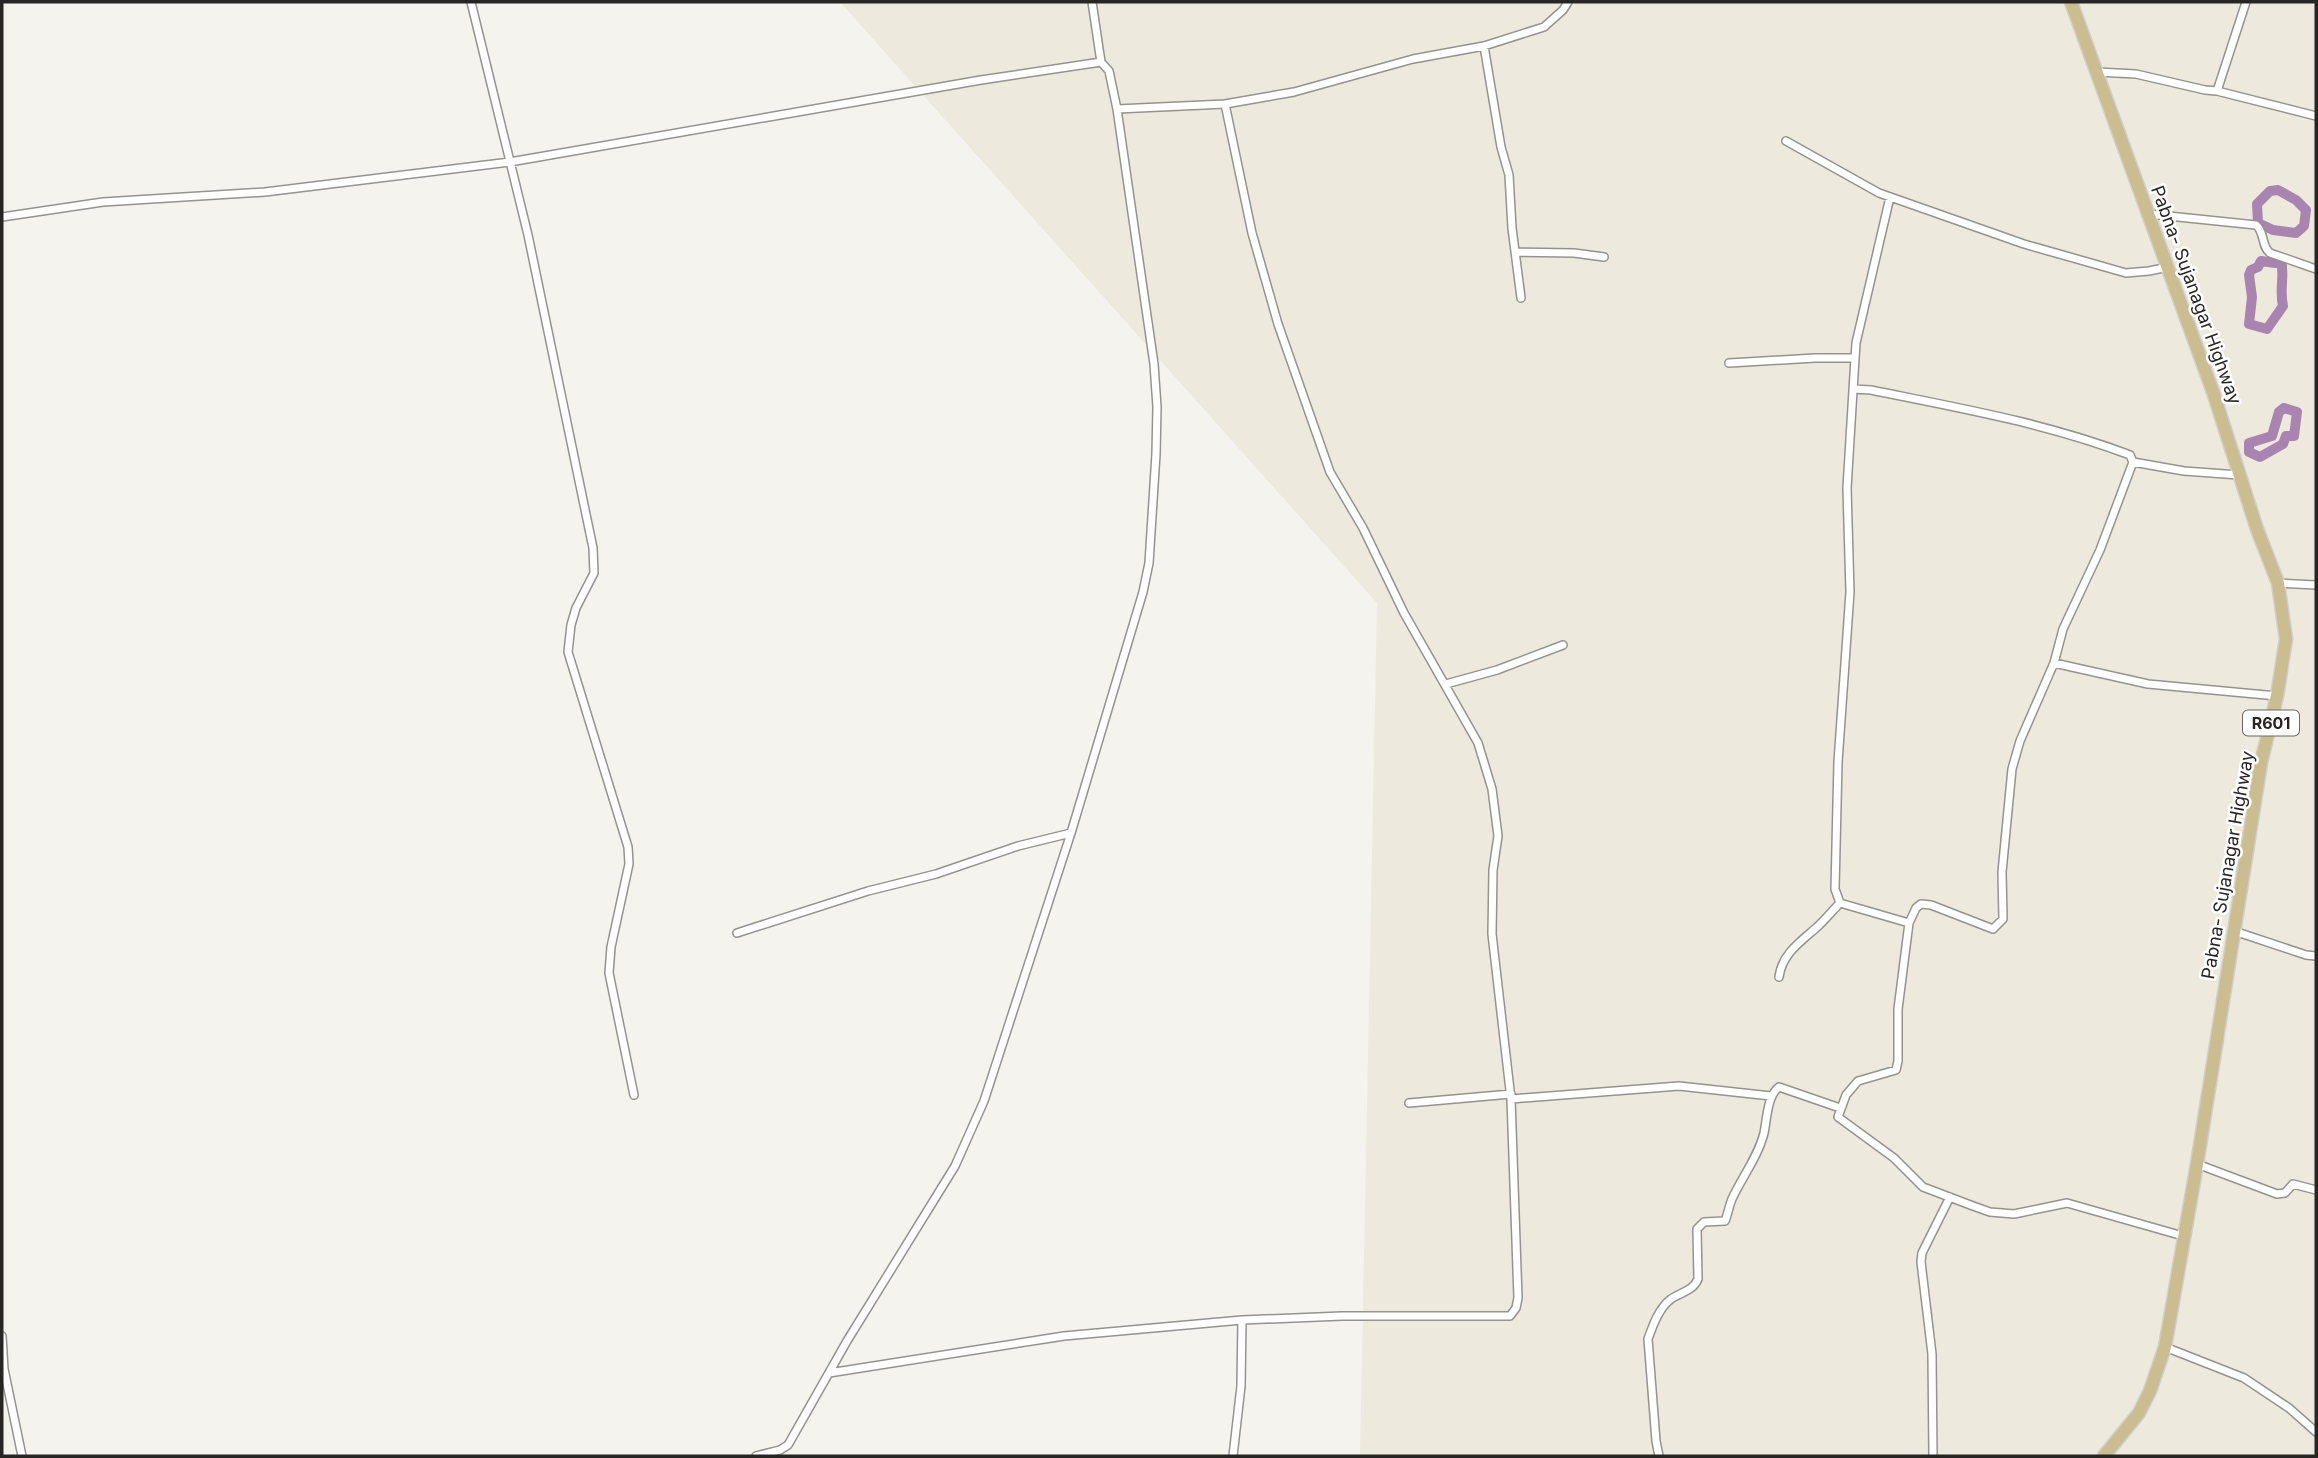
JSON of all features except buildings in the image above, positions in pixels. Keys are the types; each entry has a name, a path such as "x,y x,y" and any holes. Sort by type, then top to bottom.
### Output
{"main road":[{"name":"Pabna- Sujanagar Highway","path":"2071,2 2169,266 2278,583 2286,639 2233,930 2197,1164 2165,1347 2150,1391 2139,1413 2104,1456"}],"street":[{"path":"471,2 528,235 593,548 594,573 576,608 568,652 628,847 629,864 611,947 609,973 634,1095"},
{"path":"756,1456 780,1450 788,1445 829,1373 925,1218 965,1144 984,1101 1071,833 1143,592 1149,563 1153,500 1157,407 1154,364 1117,109 1109,71 1101,62 1092,2"},
{"path":"1117,109 1225,104 1294,92 1413,59 1484,46 1544,27 1568,2"},
{"path":"2217,91 2246,2"},
{"path":"1484,46 1509,175 1512,228 1521,298"},
{"path":"2,217 103,202 265,192 510,162 981,80 1101,62"},
{"path":"2097,72 2136,74 2316,116"},
{"path":"829,1373 1064,1336 1242,1320 1342,1315 1510,1315 1516,1308 1518,1298 1511,1097 1492,934 1493,870 1498,836 1494,801 1478,743 1404,613 1363,528 1330,472 1278,324 1252,233 1225,104"},
{"path":"1786,141 1890,197 2024,244 2126,273 2169,266"},
{"path":"1840,903 1835,889 1838,762 1850,592 1847,488 1856,343 1890,197"},
{"path":"2149,214 2256,225 2261,229 2266,250 2316,270"},
{"path":"1516,252 1574,253 1604,257"},
{"path":"1729,363 1855,358"},
{"path":"1853,389 2025,421 2112,448 2130,455 2133,462 2100,550 2063,629 2054,663 2020,741 2012,769 2002,872 2003,919 1993,929 1931,905 1921,904 1916,908 1909,923 1898,1010 1896,1070 1858,1081 1840,1108 1838,1117 1894,1158 1923,1187 1990,1212 2014,1214 2067,1203 2183,1236"},
{"path":"2133,462 2184,471 2239,475"},
{"path":"2278,583 2316,585"},
{"path":"1446,684 1497,670 1563,645"},
{"path":"2054,663 2148,684 2277,696"},
{"path":"737,933 868,891 936,874 1018,846 1071,833"},
{"path":"1840,903 1909,923"},
{"path":"1779,977 1785,960 1797,942 1840,903"},
{"path":"2233,930 2316,956"},
{"path":"1409,1102 1679,1086 1772,1096"},
{"path":"1659,1456 1648,1339 1653,1325 1671,1300 1696,1284 1697,1229 1704,1222 1725,1221 1732,1199 1763,1137 1772,1096 1779,1087 1840,1108"},
{"path":"2197,1164 2277,1194 2285,1193 2293,1184 2316,1190"},
{"path":"1933,1456 1932,1354 1921,1262 1922,1252 1950,1197"},
{"path":"1233,1456 1241,1386 1242,1320"},
{"path":"2,1336 4,1369 22,1456"},
{"path":"2165,1347 2244,1378 2289,1408 2316,1432"}],"shaded area":[{"path":"840,2 2316,2 2316,1456 1360,1456 1377,603"}],"waterway":[{"path":"2278,190 2296,200 2306,210 2304,226 2296,233 2273,230 2258,223 2257,204 2270,191 2278,190"},
{"path":"2281,260 2283,306 2267,329 2249,324 2251,270 2258,267 2261,261 2275,263 2281,260"},
{"path":"2284,408 2297,412 2294,436 2286,436 2283,444 2260,457 2249,452 2249,443 2272,436 2279,412 2284,408"}]}
